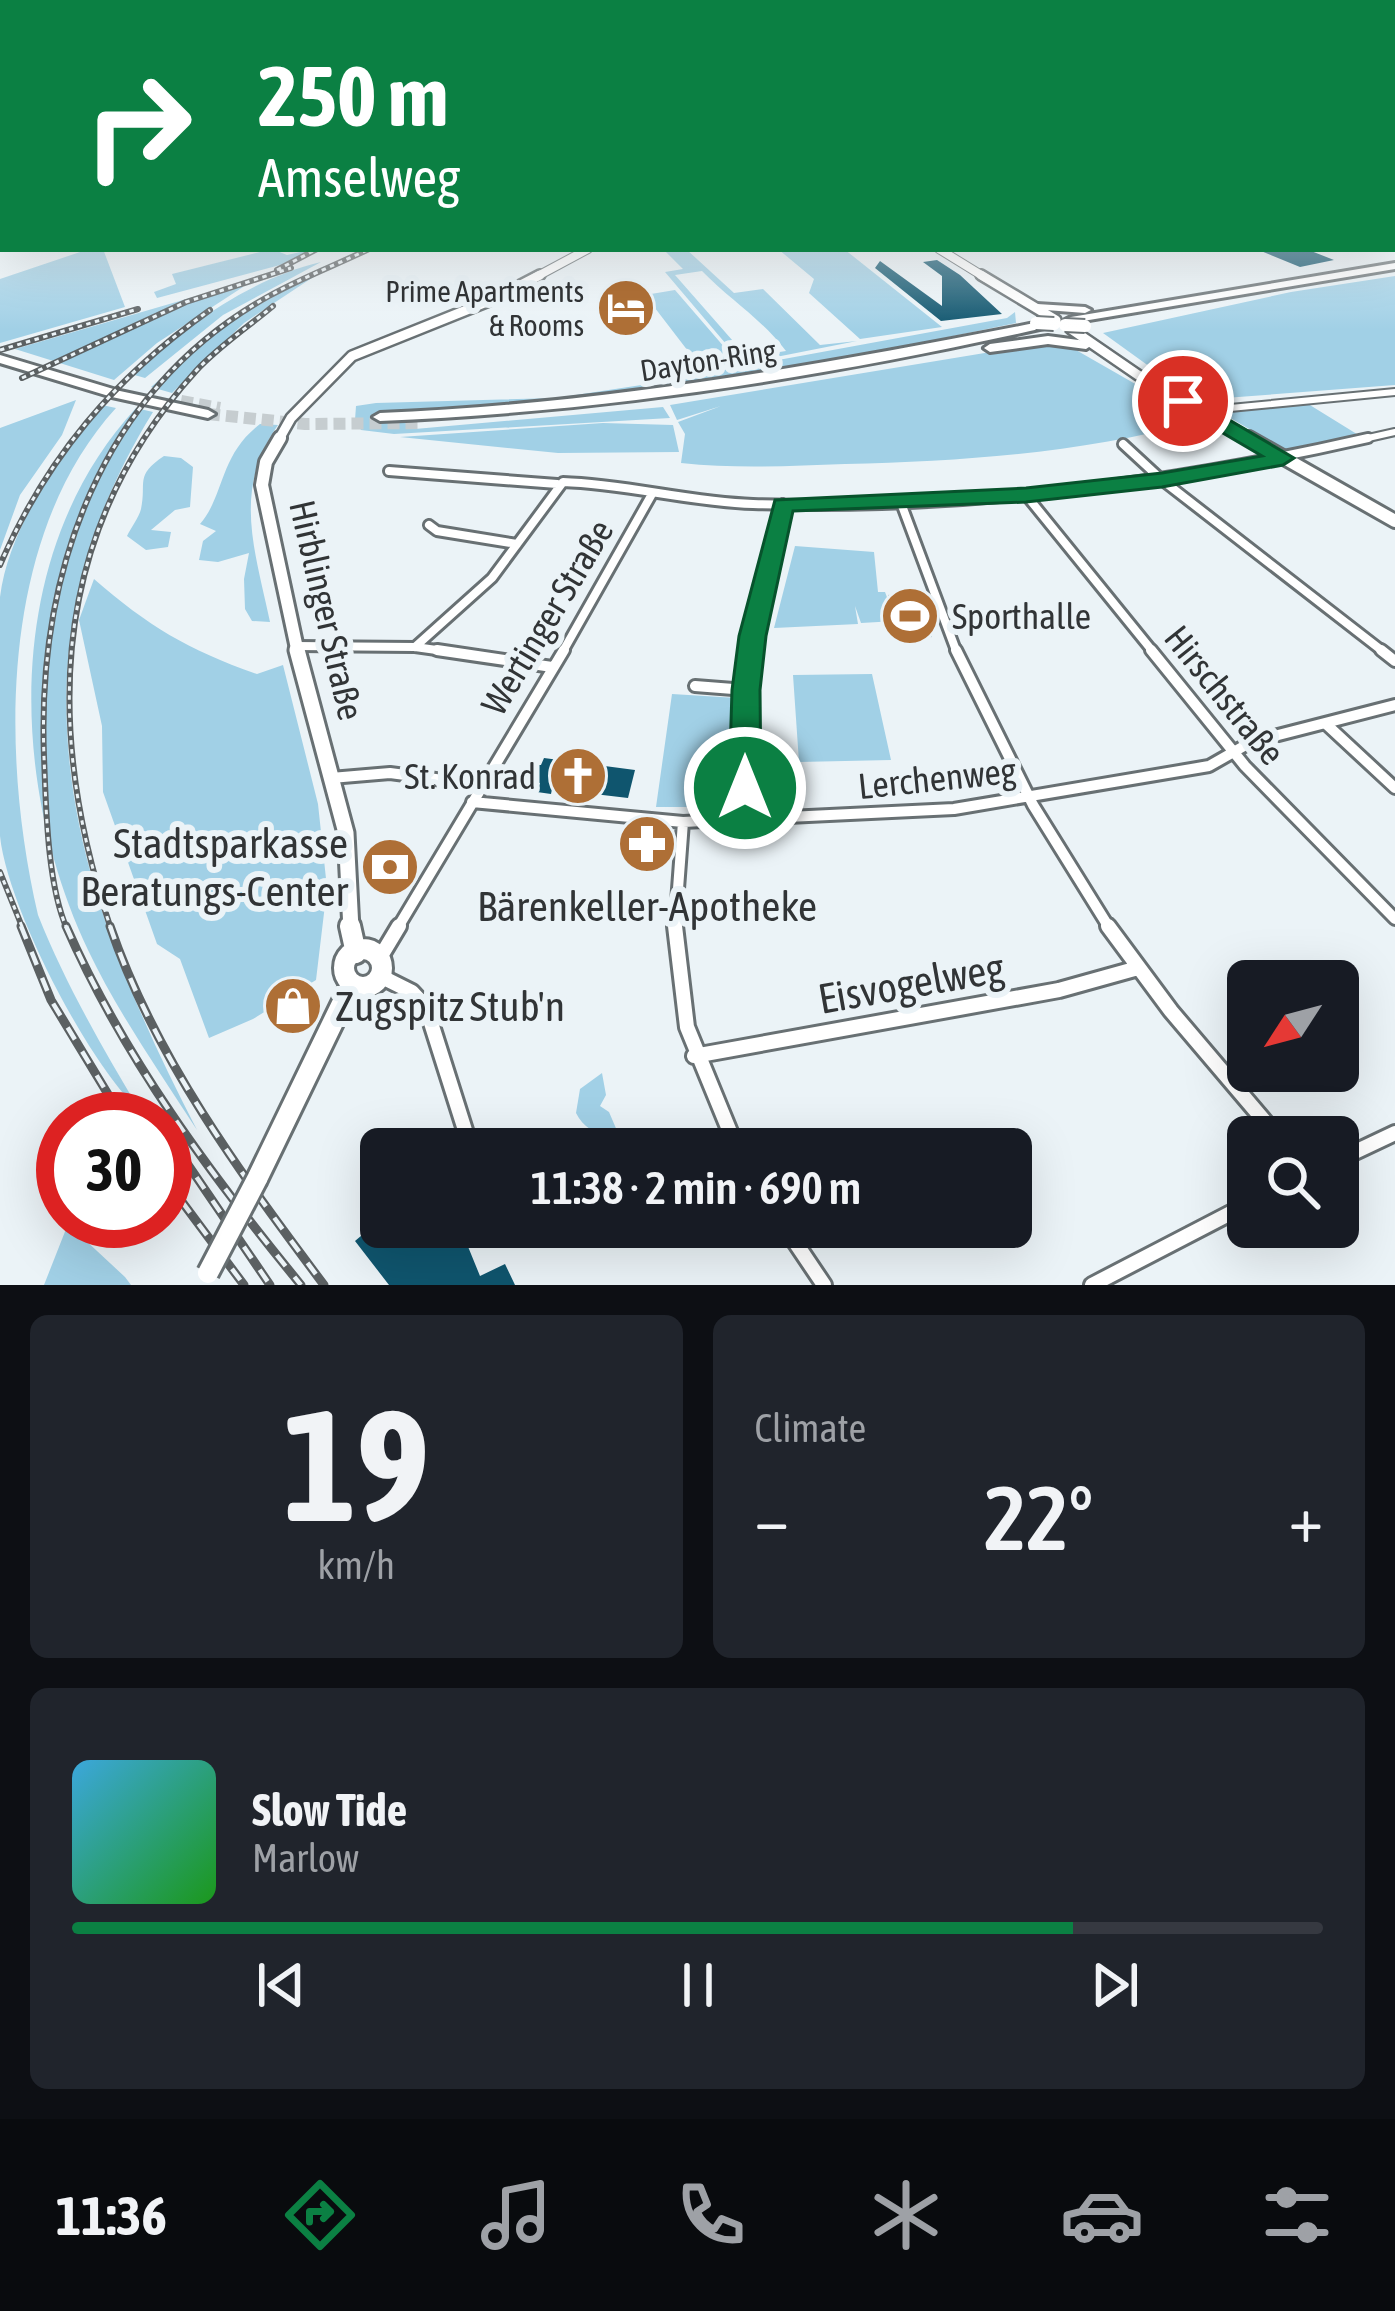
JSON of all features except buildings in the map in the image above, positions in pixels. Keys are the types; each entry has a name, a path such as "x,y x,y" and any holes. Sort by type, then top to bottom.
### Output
{"highway":[{"name":"Dayton-Ring","path":"421,423 616,408 1250,290 1395,269"},
{"path":"1032,307 1087,310 1250,290"},
{"path":"803,375 903,346 1060,325 1250,290"},
{"path":"803,375 1027,341 1091,345 1093,333 1060,325 1032,307"},
{"path":"1027,341 1087,310"},
{"path":"0,356 181,401"},
{"path":"0,356 130,398 208,414"},
{"name":"Dayton-Ring","path":"380,417 579,406 803,375"}],"street":[{"name":"Hirblinger Straße","path":"205,1279 351,985 343,979 342,968 356,953 351,938 350,854 293,646 262,485 280,434 352,356 490,301 583,252"},
{"path":"945,252 1199,411 1395,521"},
{"path":"1199,411 1395,392"},
{"path":"388,472 567,481 783,505 902,503 1162,480 1395,432"},
{"path":"1382,435 1395,442"},
{"path":"1123,444 1162,480 1395,662"},
{"path":"415,646 462,599 492,578 557,484"},
{"name":"Wertinger Straße","path":"381,966 481,784 652,494"},
{"name":"Hirschstraße","path":"1026,495 1274,796 1395,919"},
{"path":"902,503 958,658 1077,880 1138,968 1261,1116"},
{"path":"746,821 746,690 753,636 783,505"},
{"path":"429,525 437,531 517,544"},
{"path":"293,646 415,646 552,667"},
{"path":"694,686 746,690"},
{"name":"Lerchenweg","path":"472,802 683,821 879,816 1033,799 1209,766 1251,742 1395,705"},
{"path":"1325,723 1395,788"},
{"path":"331,778 390,773 481,784"},
{"path":"683,821 674,892 679,1006 694,1056 727,1128"},
{"path":"356,953 371,951 426,1007 464,1128"},
{"path":"351,985 370,984 381,966"},
{"name":"Eisvogelweg","path":"694,1056 1040,994 1138,968"},
{"path":"1359,1150 1395,1133"},
{"path":"1092,1285 1227,1215"},
{"path":"799,1248 824,1285"}],"shaded area":[{"path":"80,252 104,252 125,307 0,343 0,279"},
{"path":"260,252 308,252 280,265 157,298 154,292 176,284 172,274"},
{"path":"666,252 689,252 734,293 763,289 820,345 857,341 755,361 737,357 665,272 683,269","holes":["702,271 786,351 747,357 675,275"]},
{"path":"782,252 848,252 942,327 860,339 809,293 814,279"},
{"path":"321,262 223,315 145,378 131,374 174,338 243,292"},
{"path":"330,266 244,323 172,393 151,387 227,322"},
{"path":"1395,276 1395,385 1225,398 1189,395 1103,333 1291,292"},
{"path":"238,284 243,287 157,343 114,380 15,349"},
{"path":"675,290 738,363 701,368 645,295"},
{"path":"1015,312 1016,323 795,369 665,389 659,382 1007,318"},
{"path":"1046,343 1076,350 1200,421 1112,441 980,458 783,466 681,463 685,434 678,422 721,406 677,420 670,405"},
{"path":"648,384 653,391 475,409 379,412 376,421 417,421 415,429 663,407 670,418 394,434 361,430 355,420 356,406 376,403 556,398"},
{"path":"76,400 62,435 20,495 0,550 0,428"},
{"path":"1305,402 1360,436 1289,452 1220,412"},
{"path":"102,405 116,408 78,460 50,518 30,581 15,716 18,785 38,915 72,990 129,1092 119,1089 97,1058 53,982 18,902 0,836 0,597 25,519"},
{"path":"136,408 153,412 106,504 78,594 67,684 71,773 88,862 116,951 178,1092 173,1092 126,1019 88,950 62,884 43,814 33,742 32,670 41,598 61,530 92,466"},
{"path":"603,423 673,425 679,452 558,453 400,437"},
{"path":"260,424 278,425 255,473 251,497 254,545 270,622 252,621 245,609 249,553 218,562 199,560 203,541 216,531 200,524 237,449"},
{"path":"164,456 181,458 193,467 190,507 175,510 151,530 171,532 168,547 146,550 127,536 141,509 145,474"},
{"path":"795,546 874,552 878,592 885,592 896,621 861,623 855,606 858,624 774,628"},
{"path":"94,579 151,623 210,656 257,674 283,665 318,804 327,888 316,980 253,1019 209,1038 180,959 157,944 103,792 102,726 79,620"},
{"path":"872,674 891,760 799,762 793,675"},
{"path":"672,694 737,698 730,807 656,807"},
{"path":"602,1073 606,1095 600,1106 609,1112 616,1128 584,1124 576,1113 580,1089"},
{"path":"59,1248 94,1248 131,1285 44,1285"}],"tunnel":[{"path":"181,401 220,408"},
{"path":"208,414 305,424 421,423"}],"railway":[{"path":"277,270 311,252"},
{"path":"67,929 55,890 49,844 45,688 52,621 90,493 122,435 162,382 211,335 269,296 362,252"},
{"path":"22,378 186,302 291,268"},
{"path":"110,927 89,855 75,781 69,708 73,636 86,567 111,499 147,434 196,371 273,306"},
{"path":"0,350 138,309"},
{"path":"0,565 39,489 87,422 144,363 210,310"},
{"path":"0,872 23,929"},
{"path":"21,926 51,1000 107,1092"},
{"path":"66,926 114,1022 171,1113 301,1285"},
{"path":"110,927 176,1068 232,1157 324,1285"},
{"path":"192,1171 270,1285"},
{"path":"192,1215 244,1285"}],"place":[{"name":"Prime Apartments & Rooms","path":"626,308"},
{"name":"Sporthalle","path":"910,616"},
{"name":"St. Konrad","path":"578,776"},
{"name":"Bärenkeller-Apotheke","path":"647,844"},
{"name":"Stadtsparkasse Beratungs-Center","path":"390,867"},
{"name":"Zugspitz Stub'n","path":"293,1006"}],"route":[{"path":"745,788 746,690 753,636 783,505 1026,495 1162,480 1283,458 1183,401"}]}
